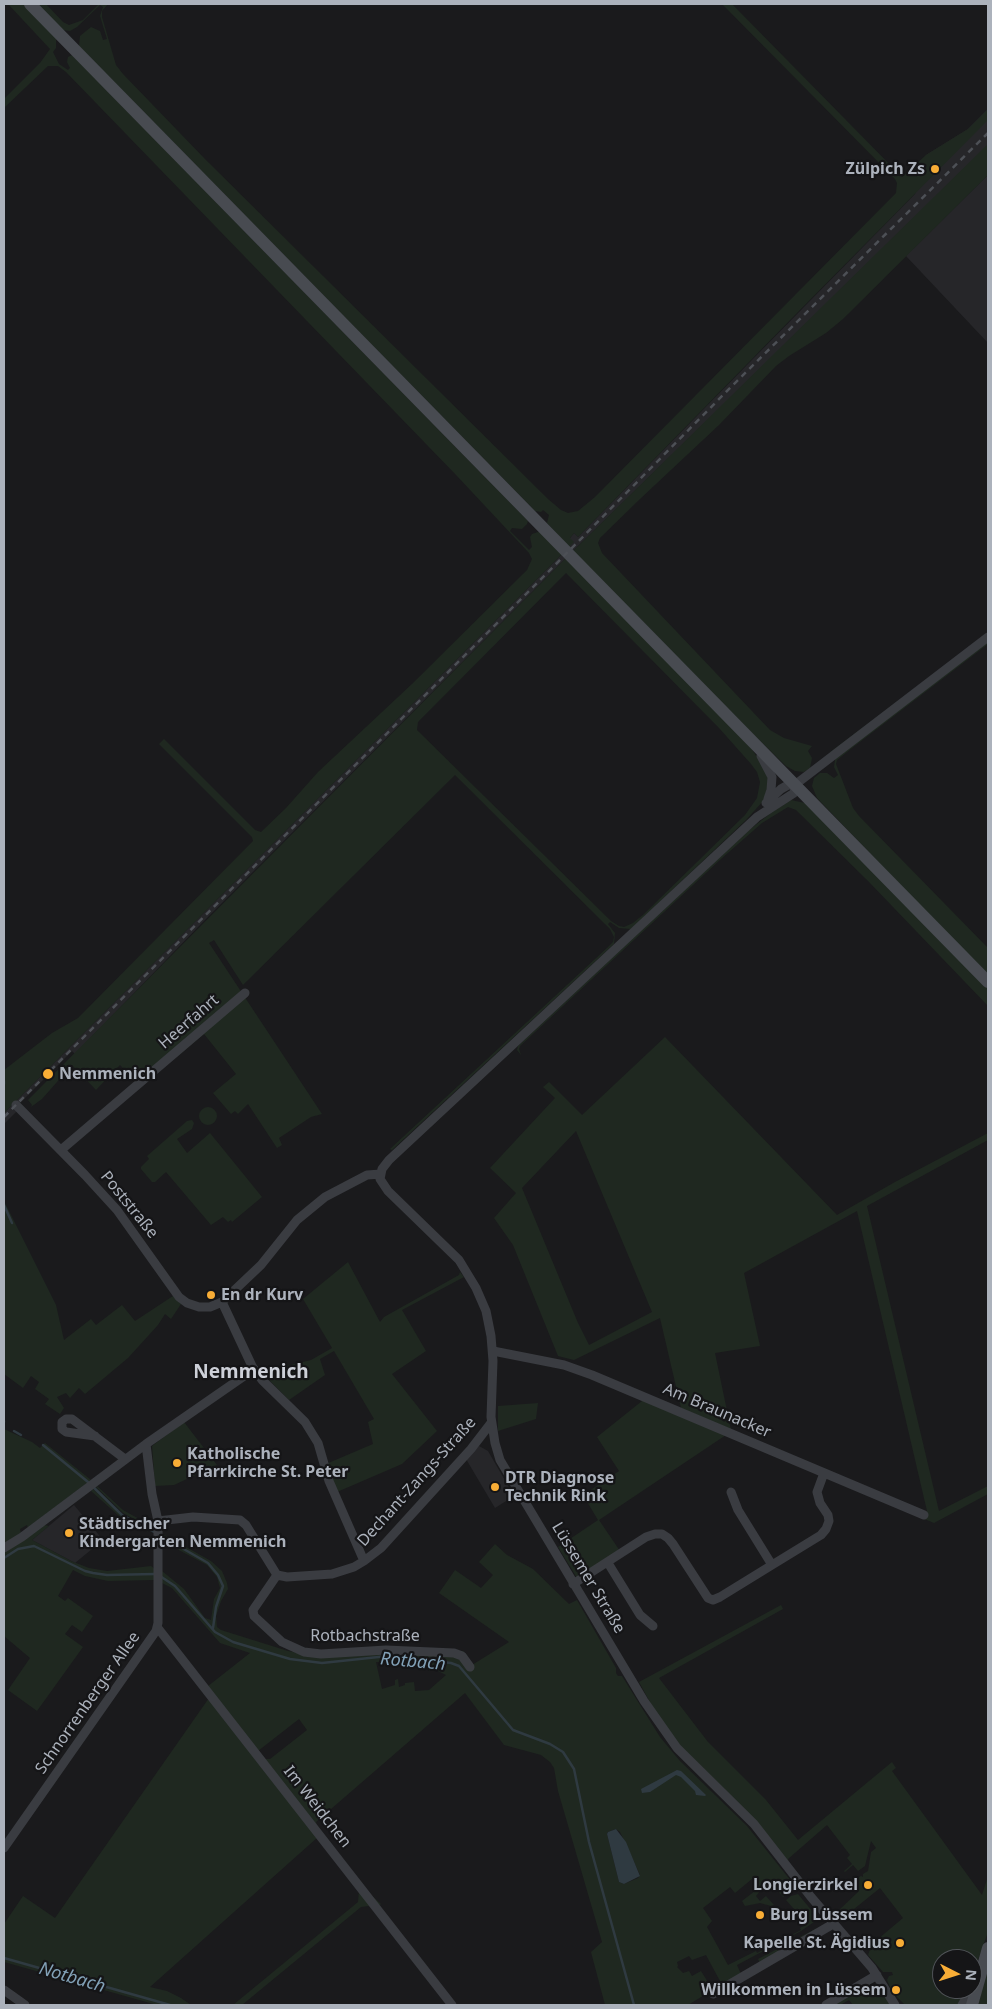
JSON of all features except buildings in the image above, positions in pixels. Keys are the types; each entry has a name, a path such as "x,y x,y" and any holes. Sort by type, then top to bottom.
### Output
{"street":[{"path":"30,4 988,982"},
{"path":"757,816 766,803 781,789 788,785 796,784 988,637"},
{"path":"747,734 771,774 771,790 766,803"},
{"path":"364,1561 329,1481 318,1443 305,1422 262,1380 252,1366 222,1302 261,1265 298,1220 325,1197 366,1175 381,1174 383,1167 389,1160 757,816 794,793 796,784"},
{"name":"Heerfahrt","path":"61,1150 245,993"},
{"name":"Poststraße","path":"16,1105 61,1150 125,1220 181,1299 191,1305 203,1308 222,1302"},
{"name":"Lüssemer Straße","path":"381,1174 381,1181 384,1186 452,1252 476,1288 486,1311 493,1351 491,1423 495,1444 504,1468 644,1701 668,1737 686,1758 745,1814 877,1976 893,2001 900,2005"},
{"name":"Am Braunacker","path":"493,1351 564,1365 592,1374 924,1515"},
{"path":"4,1548 22,1537 125,1459 244,1376 252,1366"},
{"name":"Dechant-Zangs-Straße","path":"277,1576 332,1574 348,1570 364,1561 381,1548 471,1449 491,1423"},
{"path":"95,1436 125,1459"},
{"name":"Schnorrenberger Allee","path":"4,1848 154,1636 157,1626 158,1521 152,1494 146,1444"},
{"path":"573,1584 646,1537 662,1534 673,1544 706,1596 713,1600 720,1597 821,1535 826,1529 828,1521 828,1515 818,1498 817,1492 824,1473"},
{"path":"731,1492 738,1510 772,1565"},
{"path":"158,1521 193,1517 240,1520 246,1526 277,1576"},
{"path":"608,1563 640,1615 653,1626"},
{"name":"Rotbachstraße","path":"277,1576 253,1610 254,1616 282,1642 304,1652 321,1654 386,1650 450,1653 462,1656 470,1667"},
{"name":"Im Weidchen","path":"157,1626 452,2005"},
{"path":"713,1994 833,1924"},
{"path":"972,2005 988,1948"},
{"path":"982,1966 984,1962"},
{"path":"826,2005 877,1976"},
{"path":"4,1990 25,2005"}],"shaded area":[{"path":"8,4 24,4 56,38 56,48 53,52 59,64 68,70 70,68 67,62 68,57 72,55 528,521 522,529 512,528 510,531 529,550 532,547 530,537 532,534 542,532 563,553 4,1113 4,1070 52,1033 78,1018 253,841 252,837 159,744 164,739 255,830 261,832 286,808 318,772 413,683 527,570 532,559 529,553 457,476 66,72 58,66 48,66 4,108 4,99 40,63 50,49"},
{"path":"35,4 46,4 63,22 69,25 83,20 99,4 108,4 102,11 102,17 116,65 123,74 205,159 548,499 561,510 568,513 578,511 595,497 896,193 897,183 895,179 722,4 732,4 902,177 926,155 968,129 988,109 988,120 578,537 574,533 570,538 574,542 569,547 547,523 549,515 543,510 541,512 535,511 79,46 80,36 91,27 100,31 103,40 107,39 100,16 103,7 100,5 77,27 70,31 63,30"},
{"path":"988,109 988,166 710,418 573,551 199,926 75,1054 72,1051 19,1104 22,1106 4,1124 4,1113 569,547 570,538 574,533 578,537 915,194 926,155 968,129"},
{"path":"988,144 988,175 843,319 826,333 776,366 719,425 600,538 598,543 602,553 770,730 784,738 812,746 808,751 812,758 810,768 804,772 795,771 786,766 753,734 573,551"},
{"path":"988,175 988,343 906,256"},
{"path":"567,557 746,741 764,767 769,781 764,800 746,820 631,929 619,928 610,922 608,924 615,933 614,944 392,1150 390,1149 608,947 613,942 614,937 610,929 455,775 243,985 214,940 209,943 322,1114 311,1117 279,1138 282,1145 277,1148 248,1104 238,1114 235,1111 231,1114 213,1093 236,1074 204,1034 178,1056 136,1082 120,1065 96,1090 72,1065 42,1099 31,1107 32,1105 28,1100","holes":["566,573 719,728 757,772 760,782 757,798 745,815 644,914 633,923 624,927 611,921 417,730 418,722"]},
{"path":"988,633 988,644 852,748 837,760 836,764 853,808 859,816 988,948 988,976 817,798 812,786 814,778 820,773 827,773 834,778 838,775 834,767 835,760 830,752"},
{"path":"791,800 805,803 988,987 988,1006 869,882 796,810 788,807 762,823 721,859 520,1046 521,1055 517,1050 518,1046 749,830"},
{"path":"665,1037 837,1215 988,1133 988,1140 867,1206 939,1511 988,1486 988,1494 934,1523 922,1518 927,1511 857,1211 744,1273 760,1346 715,1353 731,1430 681,1408 660,1318 574,1360 558,1356 513,1245 494,1218 516,1193 490,1168 555,1098 543,1087 549,1082 582,1115","holes":["576,1131 652,1312 589,1345 578,1323 522,1188"]},
{"path":"204,1107 212,1107 217,1112 215,1123 204,1125 199,1120 199,1112"},
{"path":"192,1120 194,1123 192,1129 177,1139 187,1153 210,1133 262,1197 232,1222 231,1220 228,1222 223,1217 211,1225 166,1172 155,1182 152,1182 141,1169 149,1159 147,1156 187,1121"},
{"path":"4,1201 56,1305 64,1340 91,1319 96,1325 122,1305 135,1321 173,1296 181,1304 171,1319 165,1314 158,1325 128,1358 85,1394 79,1388 70,1398 66,1393 57,1397 64,1408 60,1414 45,1404 49,1399 35,1389 39,1382 31,1376 23,1388 4,1374"},
{"path":"348,1262 380,1322 384,1317 459,1275 460,1272 464,1277 402,1310 426,1351 392,1374 437,1431 402,1464 337,1492 326,1464 373,1444 368,1422 374,1419 334,1351 320,1359 325,1375 289,1400 261,1372 311,1360 332,1348 303,1299"},
{"path":"647,1400 726,1435 599,1520 620,1551 577,1578 558,1547 598,1520 583,1495 619,1471 597,1437 642,1401"},
{"path":"538,1403 536,1419 498,1431 498,1406"},
{"path":"184,1422 217,1465 174,1485 155,1486 152,1446"},
{"path":"4,1429 32,1442 40,1448 45,1443 91,1480 28,1528 27,1525 20,1529 21,1534 4,1544 5,1519"},
{"path":"479,1446 488,1451 514,1496 495,1508 466,1459"},
{"path":"97,1486 123,1510 150,1525 150,1528 123,1513"},
{"path":"93,1489 122,1516 150,1533 119,1516 91,1491"},
{"name":"Städtischer Kindergarten Nemmenich","path":"74,1505 103,1540 75,1563 32,1540"},
{"path":"44,1525 49,1526 32,1540 71,1561 89,1568 107,1571 151,1566 155,1569 155,1580 108,1581 85,1576 73,1570 58,1596 65,1601 68,1598 93,1616 82,1632 72,1625 65,1634 83,1647 37,1711 8,1690 30,1658 4,1636 4,1551"},
{"path":"161,1533 211,1561 222,1571 228,1589 221,1601 216,1616 217,1627 221,1630 288,1651 308,1655 383,1647 463,1651 472,1665 509,1642 439,1593 455,1570 481,1588 493,1575 479,1562 495,1544 507,1555 533,1569 569,1604 577,1600 616,1668 616,1673 618,1676 622,1676 660,1737 680,1761 747,1826 791,1881 792,1889 783,1897 769,1881 760,1889 756,1896 760,1901 766,1896 774,1905 771,1906 760,1903 745,1906 742,1901 760,1887 752,1879 735,1893 730,1887 703,1908 712,1921 707,1927 728,1965 756,1951 757,1953 801,1930 800,1928 807,1924 786,1900 791,1896 798,1894 817,1917 817,1920 801,1931 737,1965 741,1974 725,1983 720,1981 706,1955 692,1960 689,1956 677,1962 677,1967 683,1973 689,1971 692,1976 701,1971 711,1987 711,1991 688,2005 605,2005 591,1952 602,1942 558,1791 554,1768 541,1755 504,1745 465,1693 316,1822 370,1894 381,1904 374,1910 369,1906 361,1907 242,2005 233,2005 358,1902 359,1890 318,1837 150,1987 167,1991 191,2005 157,2005 4,1962 4,1924 23,1896 55,1918 209,1698 203,1690 250,1653 220,1643 172,1588 162,1583 162,1571 184,1589 205,1618 211,1620 214,1599 220,1588 217,1577 207,1565 160,1540","holes":["376,1662 428,1666 429,1671 438,1671 446,1675 429,1690 415,1691 414,1682 405,1683 405,1685 399,1687 398,1679 395,1680 395,1685 382,1689","299,1719 307,1730 270,1759 265,1759 258,1751","616,1829 620,1832 640,1875 638,1878 624,1884 619,1882 608,1832"]},
{"path":"781,1605 783,1609 659,1678 708,1742 766,1800 798,1840 892,1762 896,1768 892,1771 982,1895 988,1876 988,1932 982,1949 932,1949 932,1999 961,1999 957,2005 905,2005 892,1992 887,1980 889,1976 893,1975 892,1972 883,1972 868,1955 872,1944 903,1918 880,1888 843,1918 838,1911 858,1892 854,1887 856,1885 853,1881 861,1876 863,1877 863,1874 868,1871 871,1852 876,1848 871,1841 865,1866 858,1871 853,1865 845,1872 852,1864 847,1858 850,1855 827,1825 788,1859 789,1862 682,1749 657,1715 639,1682"},
{"path":"677,1770 681,1771 706,1795 696,1795 695,1791 681,1777 676,1775 650,1792 642,1793 641,1789"},
{"path":"616,1829 626,1842 640,1876 624,1884 619,1882 607,1834"},
{"path":"816,1929 760,1963 758,1959"},
{"path":"988,1964 988,2005 978,2005 979,1999 982,1999 982,1989"},
{"path":"872,1983 878,1991 881,1989 891,2005 853,2005 849,2000 840,2005 830,2005"}],"waterway":[{"path":"4,1205 12,1223"},
{"path":"14,1431 21,1435"},
{"path":"43,1445 88,1482 122,1515 156,1533"},
{"path":"161,1536 208,1563 218,1575 223,1586 216,1607 213,1628"},
{"name":"Rotbach","path":"4,1558 18,1549 34,1546 85,1571 93,1573 107,1575 155,1574"},
{"name":"Rotbach","path":"160,1576 175,1586 215,1632 233,1642 290,1659 322,1663 388,1656 451,1663 459,1666 513,1730 550,1744 563,1752 574,1769 589,1842 634,2005"},
{"name":"Notbach","path":"4,1958 170,2005"}],"railway":[{"path":"4,1117 726,392 988,133"}],"place":[{"name":"Zülpich Zs","path":"935,169"},
{"name":"Nemmenich","path":"48,1074"},
{"name":"En dr Kurv","path":"211,1295"},
{"name":"Katholische Pfarrkirche St. Peter","path":"177,1463"},
{"name":"DTR Diagnose Technik Rink","path":"495,1487"},
{"name":"Städtischer Kindergarten Nemmenich","path":"69,1533"},
{"name":"Longierzirkel","path":"868,1885"},
{"name":"Burg Lüssem","path":"760,1915"},
{"name":"Kapelle St. Ägidius","path":"900,1943"},
{"name":"Willkommen in Lüssem","path":"896,1990"}],"district":[{"name":"Nemmenich","path":"251,1373"}]}
